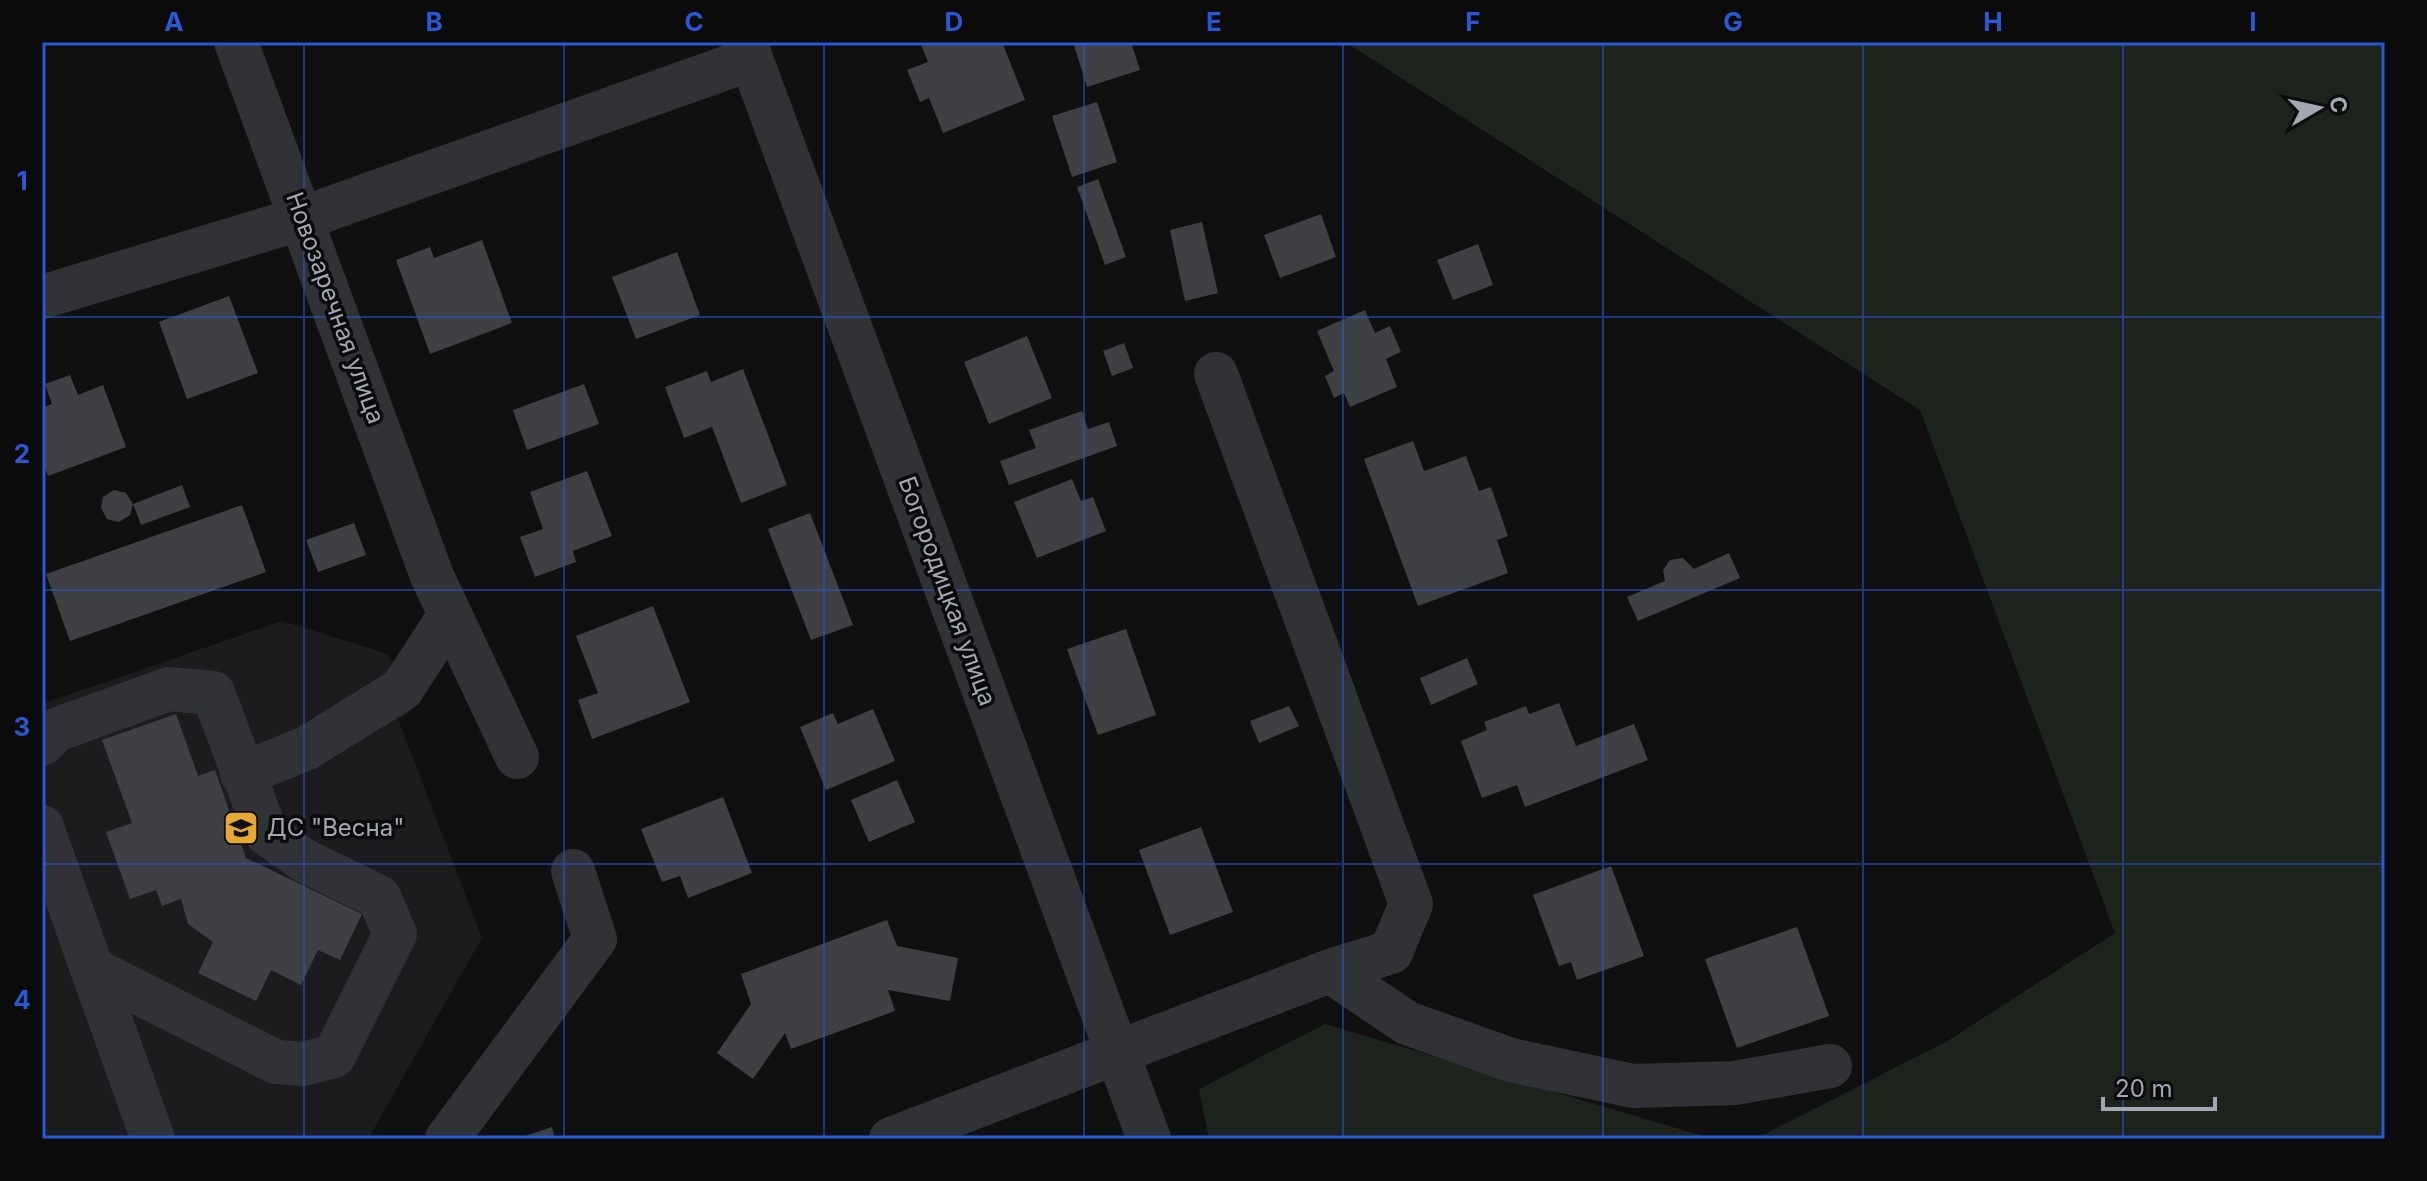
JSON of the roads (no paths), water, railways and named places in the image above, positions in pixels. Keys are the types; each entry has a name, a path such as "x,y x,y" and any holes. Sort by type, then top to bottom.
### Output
{"street":[{"name":"Новозаречная улица","path":"236,42 432,576 517,757"},
{"path":"42,297 303,218 748,50"},
{"name":"Богородицкая улица","path":"748,50 1149,1139"},
{"path":"891,1139 1118,1055 1330,971 1391,952 1411,904 1216,374"},
{"path":"242,774 307,748 402,689 450,615"},
{"path":"42,744 56,730 169,689 213,693 266,833 305,861 379,897 395,934 334,1056 303,1064 276,1062 92,969"},
{"path":"42,827 153,1139"},
{"path":"447,1139 595,939 573,871"},
{"path":"1330,971 1407,1023 1511,1060 1633,1086 1735,1083 1830,1066"}],"place":[{"name":"ДС \"Весна\"","path":"241,828"}]}
